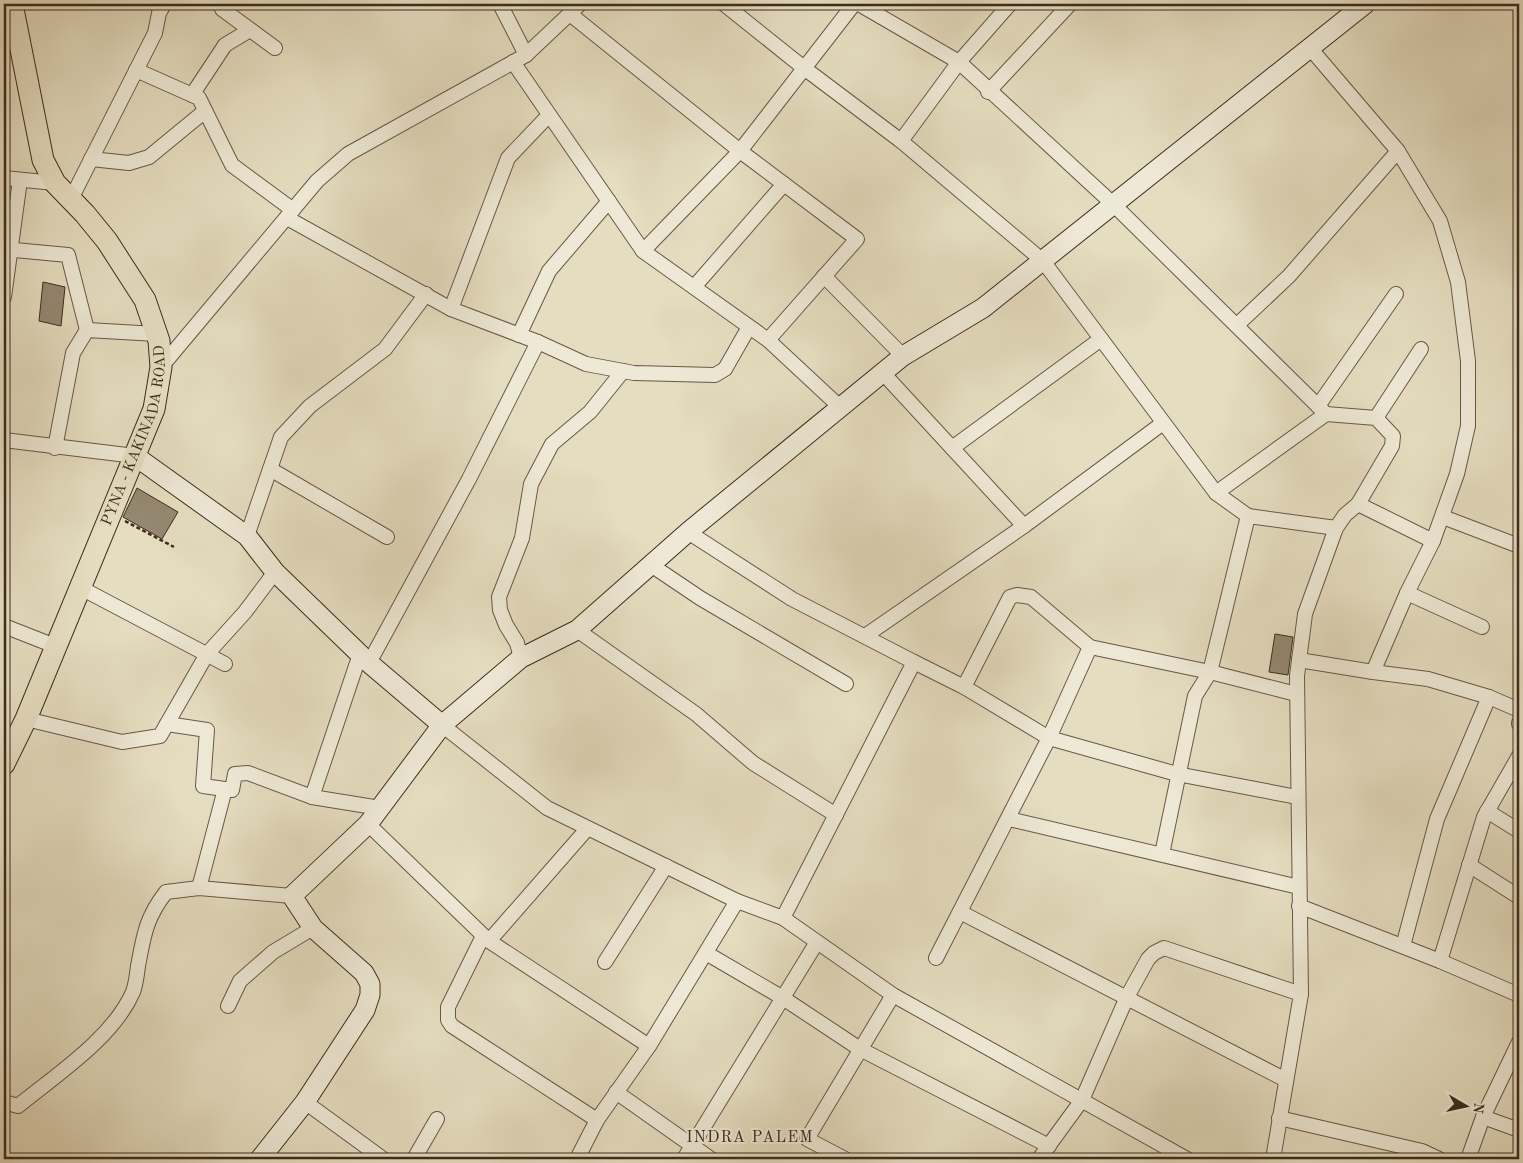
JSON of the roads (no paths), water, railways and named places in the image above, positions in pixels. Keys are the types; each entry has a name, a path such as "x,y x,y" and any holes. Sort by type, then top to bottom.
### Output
{"main road":[{"name":"PYNA - KAKINADA ROAD","path":"4,764 10,737 26,719 54,646 154,409 161,367 157,334 140,292 107,241 55,183 42,160 10,9"}],"street":[{"path":"71,199 155,33 159,14 164,4"},
{"path":"229,4 222,9 275,48"},
{"path":"500,4 526,55"},
{"path":"161,367 317,182 348,154 526,55 580,4"},
{"path":"724,4 804,68 902,141 1043,261 1216,493 1248,516 1336,528"},
{"path":"643,251 740,151 854,4"},
{"path":"859,4 959,62 988,92 1018,116 1113,204 1322,410 1376,418 1393,436 1392,446 1358,504 1345,514 1336,528 1305,614 1296,694 1301,994 1273,1159"},
{"path":"902,141 959,62 1010,4"},
{"path":"988,92 1070,4"},
{"path":"4,1102 18,1106 98,1040 123,1010 134,990 145,931 151,912 166,892 199,888 292,896 368,824 442,725 521,658 577,630 688,532 903,356 984,308 1365,4"},
{"path":"570,14 740,151 857,238 768,340"},
{"path":"192,95 225,45 250,30"},
{"path":"1310,48 1398,151 1440,220 1458,282 1468,361 1468,426 1457,474 1434,540 1407,593 1373,672"},
{"path":"513,62 643,251 768,340 840,407"},
{"path":"136,70 199,98 232,165 290,214 451,309 538,342 586,364 623,371 715,375 725,369 749,327"},
{"path":"91,159 128,163 149,156 205,111"},
{"path":"451,309 508,158 550,115"},
{"path":"1237,325 1289,276 1398,151"},
{"path":"4,178 55,183"},
{"path":"4,297 7,249 20,180"},
{"path":"694,287 784,184"},
{"path":"519,335 548,271 609,201"},
{"path":"7,249 68,255 87,330 73,353 55,448"},
{"path":"824,276 903,356"},
{"path":"247,536 281,437 285,431 310,406 385,349 426,294"},
{"path":"1216,493 1322,410 1396,294"},
{"path":"87,330 157,334"},
{"path":"952,448 1101,339"},
{"path":"312,797 365,658 469,479 538,342"},
{"path":"1376,418 1421,349"},
{"path":"521,658 517,643 506,625 500,610 499,597 522,538 531,484 552,444 590,412 623,371"},
{"path":"883,373 1024,526"},
{"path":"865,636 1024,526 1164,423"},
{"path":"4,440 55,448 135,456 247,536 275,572 365,658 442,725 546,808 737,901 783,918 893,995 1082,1100 1168,1154 1187,1159"},
{"path":"270,469 387,537"},
{"path":"1358,504 1434,540"},
{"path":"1162,854 1194,696 1210,672 1248,516"},
{"path":"1442,517 1519,546"},
{"path":"688,532 792,599 964,687 1049,738 1177,774 1297,797"},
{"path":"651,565 700,598 846,684"},
{"path":"26,719 122,742 160,736 207,654 245,612 275,572"},
{"path":"80,587 225,664"},
{"path":"1407,593 1482,627"},
{"path":"964,687 1010,597 1017,595 1031,597 1090,647 1210,672 1296,694"},
{"path":"4,626 54,646"},
{"path":"577,630 696,714 752,763 836,815"},
{"path":"936,958 1009,820 1090,647"},
{"path":"1299,660 1428,679 1489,697 1519,710"},
{"path":"783,918 914,662"},
{"path":"1403,946 1437,819 1489,697"},
{"path":"167,724 208,730 203,786 232,790 235,774 248,773 312,797 380,808"},
{"path":"1440,961 1487,812 1519,756"},
{"path":"199,888 225,789"},
{"path":"1487,812 1519,831"},
{"path":"1009,820 1299,887"},
{"path":"368,824 486,938 649,1046"},
{"path":"587,829 486,938 448,1007 448,1020 452,1026 597,1120"},
{"path":"1469,865 1519,897"},
{"path":"605,962 666,866"},
{"path":"260,1159 305,1102 366,1010 370,995 370,984 364,973 313,928 292,896"},
{"path":"577,1159 597,1120 649,1046 737,901"},
{"path":"1299,906 1403,946 1519,995"},
{"path":"960,912 1286,1080"},
{"path":"228,1006 240,981 245,976 273,952 313,928"},
{"path":"684,1159 817,942"},
{"path":"1039,1159 1082,1100 1127,997 1148,959 1154,953 1164,948 1301,994"},
{"path":"706,953 783,998 860,1049 1048,1146"},
{"path":"845,1159 807,1139 893,995"},
{"path":"1468,1159 1483,1117 1519,1042"},
{"path":"616,1092 711,1159"},
{"path":"305,1102 383,1159"},
{"path":"1483,1117 1519,1130"},
{"path":"1279,1118 1422,1151 1439,1159"},
{"path":"414,1159 437,1120"}],"district":[{"name":"INDRA PALEM","path":"750,1138"}]}
